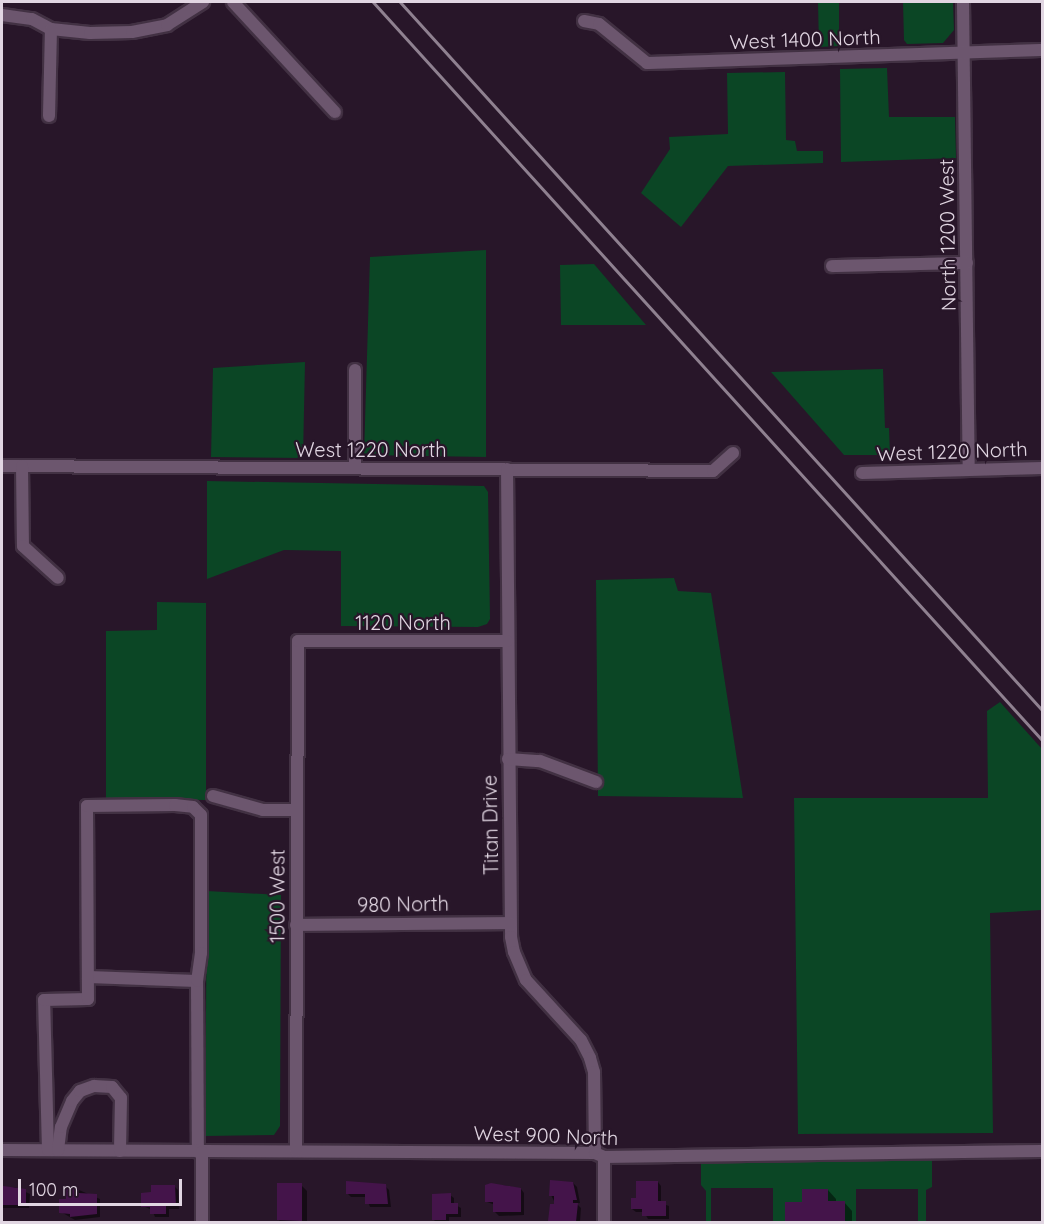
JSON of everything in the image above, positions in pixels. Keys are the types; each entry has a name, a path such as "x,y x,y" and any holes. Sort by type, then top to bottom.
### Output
{"street":[{"path":"2,15 32,19 51,29 90,33 132,32 167,24 203,2"},
{"path":"232,2 335,112"},
{"name":"North 1200 West","path":"963,2 969,469"},
{"name":"West 1400 North","path":"584,21 598,24 647,63 1042,50"},
{"path":"49,116 51,29"},
{"path":"832,266 967,263"},
{"path":"355,370 355,468"},
{"name":"West 1220 North","path":"2,466 713,471 733,453"},
{"path":"22,466 23,546 58,578"},
{"name":"West 1220 North","path":"862,473 1042,468"},
{"name":"Titan Drive","path":"507,469 510,923 514,952 526,980 576,1033 590,1058 594,1072 604,1222"},
{"name":"1120 North","path":"298,641 507,641"},
{"name":"1500 West","path":"296,1151 298,641"},
{"path":"508,759 540,761 596,782"},
{"path":"213,796 263,810 297,810"},
{"path":"53,1150 44,1000 88,999 87,806 176,805 193,807 201,814 201,953 197,981 202,1222"},
{"name":"980 North","path":"296,925 510,923"},
{"path":"88,977 197,981"},
{"path":"53,1150 72,1101 80,1090 94,1086 112,1087 121,1098 120,1151"},
{"name":"West 900 North","path":"2,1150 599,1155 1042,1151"}],"green space":[{"path":"818,2 839,2 839,46 819,47"},
{"path":"903,2 953,2 954,30 943,43 907,44 904,40"},
{"path":"887,68 889,117 955,117 956,158 841,162 840,69"},
{"path":"785,72 786,140 795,141 797,151 823,151 823,163 728,166 681,227 641,193 670,149 669,137 728,134 727,73"},
{"path":"486,250 486,457 364,455 370,257"},
{"path":"594,264 646,325 561,325 560,265"},
{"path":"305,362 303,458 211,457 213,368"},
{"path":"883,369 885,428 889,428 890,455 844,455 771,372"},
{"path":"207,481 484,486 488,492 490,619 487,624 478,627 341,626 341,551 284,550 207,579"},
{"path":"674,578 678,591 711,593 743,798 598,796 596,580"},
{"path":"157,602 206,603 206,800 106,799 106,631 157,630"},
{"path":"1000,702 1042,749 1042,910 990,913 993,1133 798,1134 794,798 988,798 987,711"},
{"path":"207,891 281,895 280,1126 274,1135 205,1136"},
{"path":"932,1158 932,1187 926,1190 926,1222 918,1222 918,1189 856,1189 856,1222 773,1222 773,1188 711,1188 711,1222 706,1222 706,1191 701,1185 701,1163"}],"building":[{"path":"550,1180 573,1182 577,1200 573,1200 573,1203 578,1203 576,1222 548,1221 550,1204 554,1204 554,1196 549,1196"},
{"path":"346,1181 386,1184 388,1204 365,1204 365,1194 346,1194"},
{"path":"636,1181 658,1181 658,1201 666,1201 666,1216 642,1216 642,1209 631,1209 631,1198 636,1198"},
{"path":"277,1183 302,1183 302,1221 277,1220"},
{"path":"491,1183 521,1188 521,1212 493,1212 493,1202 485,1202 485,1185"},
{"path":"151,1185 175,1185 176,1206 166,1206 166,1214 150,1214 150,1207 141,1207 141,1193 151,1192"},
{"path":"3,1186 26,1189 26,1205 2,1205"},
{"path":"66,1187 79,1188 79,1193 97,1194 97,1214 70,1217 70,1214 59,1213 59,1199 66,1199"},
{"path":"802,1189 828,1189 828,1201 845,1201 845,1222 785,1222 785,1202 802,1202"},
{"path":"451,1193 451,1203 458,1203 458,1214 446,1214 446,1220 432,1220 432,1194"}],"railway":[{"path":"373,2 1042,740"},
{"path":"400,2 1042,710"}]}
